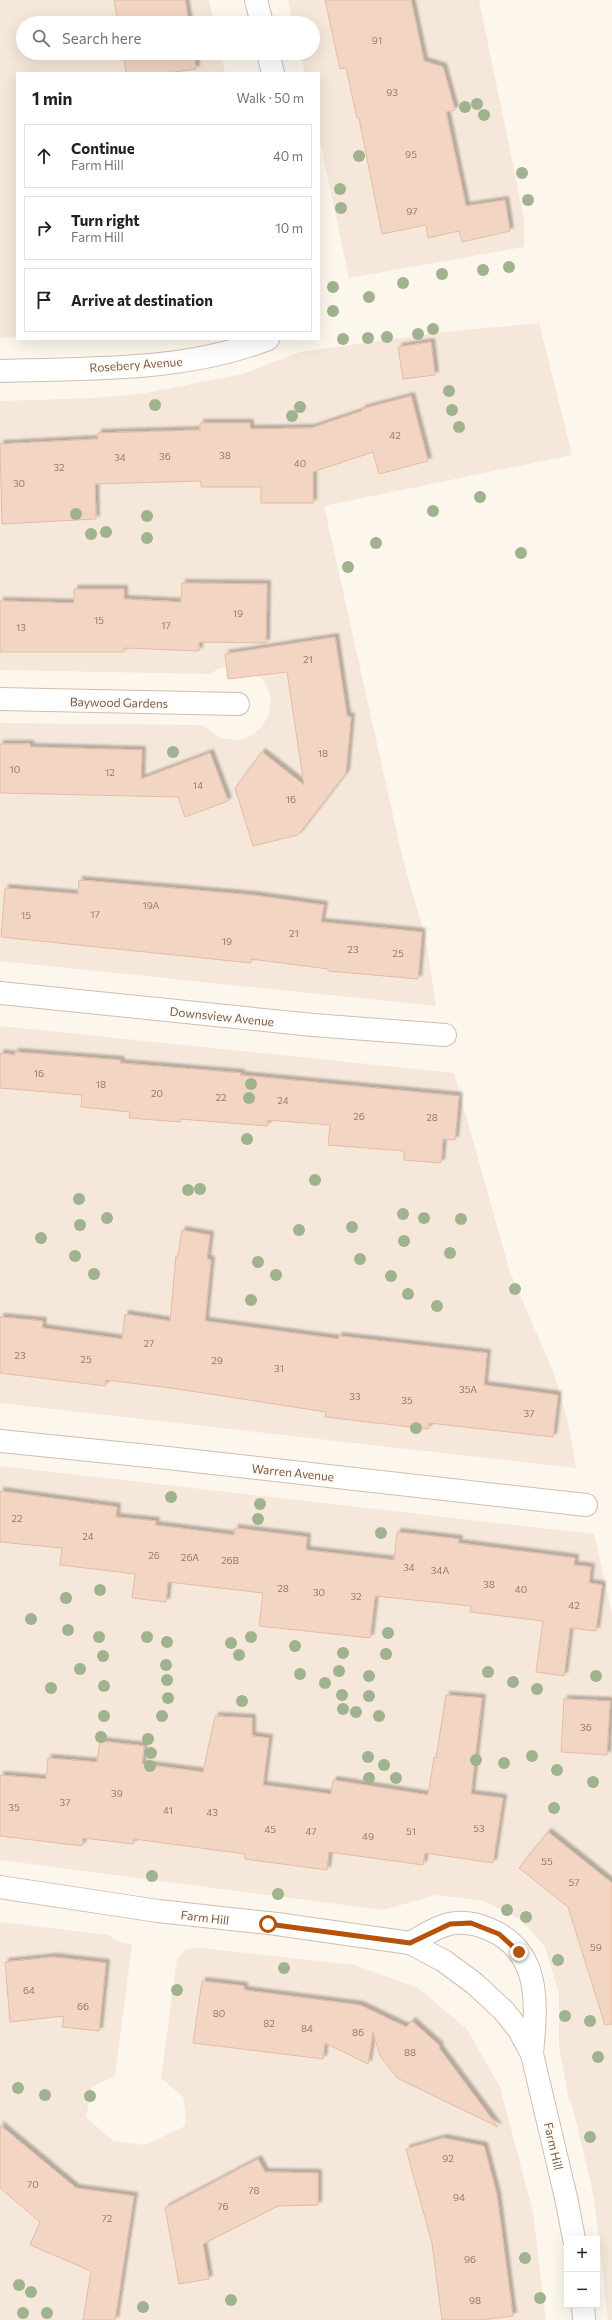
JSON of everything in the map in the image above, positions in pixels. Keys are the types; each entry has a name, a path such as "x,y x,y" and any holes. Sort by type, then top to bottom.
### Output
{"street":[{"path":"256,0 260,16"},
{"path":"270,60 273,72"},
{"name":"Rosebery Avenue","path":"0,371 104,368 178,362 227,353 265,340"},
{"name":"Baywood Gardens","path":"0,699 238,704"},
{"name":"Downsview Avenue","path":"0,993 313,1025 445,1035"},
{"name":"Warren Avenue","path":"0,1442 168,1458 586,1505"},
{"name":"Farm Hill","path":"0,1887 158,1912 276,1924 410,1943 444,1961 475,1984 504,2011 519,2030 532,2054 567,2202 573,2236"},
{"name":"Farm Hill","path":"410,1943 440,1927 461,1923 482,1926 499,1934 512,1944 523,1957 534,1986 536,2006 532,2054"},
{"path":"583,2308 584,2320"}],"shaded area":[{"path":"0,0 209,0 212,16 16,16 16,60 222,60 225,72 16,72 16,337 0,338"},
{"path":"288,0 479,0 524,218 524,247 349,278 320,142 320,72 305,72 302,60 320,60 320,16 291,16"},
{"path":"539,323 572,455 324,506 403,860 425,936 436,1006 0,961 0,723 202,725 220,738 238,740 249,737 261,728 268,716 271,700 267,686 256,673 232,666 218,669 210,674 0,670 0,401 92,398 140,394 243,374 300,352 435,333"},
{"path":"0,1026 454,1073 510,1272 553,1371 568,1422 576,1468 0,1403"},
{"path":"0,1466 594,1534 612,1613 612,2320 608,2320 600,2250 600,2236 598,2236 594,2197 572,2105 568,2096 559,2046 559,1994 545,1947 521,1920 484,1901 436,1895 383,1910 0,1860"},
{"path":"0,1922 108,1935 122,1943 132,1944 115,2076 92,2087 86,2117 113,2141 145,2145 185,2126 186,2115 183,2097 161,2078 177,1959 186,1949 203,1948 355,1965 418,1988 467,2029 500,2087 533,2212 546,2320 0,2320"}],"building":[{"path":"114,0 185,0 188,16 117,16"},
{"path":"325,0 411,0 424,61 443,67 455,110 446,112 466,206 505,200 510,231 462,242 459,231 428,238 426,225 382,234 359,118 357,118 346,68 340,69"},
{"path":"124,60 195,60 196,69 175,72 126,72"},
{"path":"431,342 435,375 403,379 398,347"},
{"path":"411,396 428,461 379,474 373,452 313,472 313,503 261,503 261,487 201,487 201,481 95,484 96,519 2,524 0,444 98,439 98,433 200,430 200,423 250,423 250,429 311,428 362,411 362,409"},
{"path":"182,583 267,584 266,643 199,642 199,651 124,648 124,652 0,652 0,601 74,603 74,589 124,589 124,599 181,602"},
{"path":"335,637 347,716 351,717 346,773 298,835 253,846 235,788 262,752 304,785 287,672 228,679 225,654"},
{"path":"0,744 30,744 30,747 142,750 141,779 210,753 228,801 185,817 178,797 0,793"},
{"path":"79,880 252,895 324,905 321,922 422,932 418,979 328,971 328,969 251,959 251,963 1,937 5,888 78,894"},
{"path":"15,1052 121,1060 120,1063 241,1073 240,1075 459,1096 455,1140 443,1139 441,1163 404,1160 404,1151 328,1145 330,1125 268,1120 267,1126 180,1119 180,1122 129,1118 130,1112 81,1107 82,1095 0,1088 0,1053 15,1055"},
{"path":"182,1230 210,1235 207,1259 211,1260 205,1321 338,1339 339,1336 487,1353 484,1385 558,1395 553,1437 429,1423 428,1429 325,1417 326,1412 171,1388 106,1380 105,1386 0,1373 0,1317 43,1321 42,1328 122,1339 125,1314 170,1321 176,1256 178,1256"},
{"path":"0,1491 117,1507 116,1517 156,1521 155,1525 234,1535 235,1528 307,1537 306,1550 394,1560 397,1532 459,1539 458,1543 575,1558 574,1565 591,1567 589,1583 602,1585 596,1631 570,1628 564,1676 536,1672 543,1621 470,1612 471,1606 375,1596 370,1638 259,1626 263,1593 168,1582 166,1602 132,1598 135,1574 60,1565 62,1548 0,1542"},
{"path":"446,1695 482,1698 471,1794 503,1798 493,1863 425,1853 423,1865 329,1852 327,1870 245,1859 245,1854 134,1839 133,1844 83,1838 82,1846 0,1836 0,1775 46,1779 48,1758 97,1762 100,1741 144,1746 142,1764 203,1772 215,1716 252,1718 252,1736 269,1738 263,1785 331,1794 333,1780 428,1795 434,1757 436,1758"},
{"path":"564,1699 610,1701 607,1755 561,1752"},
{"path":"548,1832 612,1883 612,2024 605,2025 568,1907 519,1868"},
{"path":"53,1957 106,1963 99,2031 62,2027 64,2016 10,2022 5,1962"},
{"path":"202,1981 244,1986 244,1990 360,2005 406,2027 412,2021 440,2046 439,2048 498,2127 397,2078 380,2056 373,2032 368,2064 325,2043 323,2059 193,2043"},
{"path":"0,2125 76,2188 134,2196 115,2320 83,2320 91,2271 30,2245 40,2222 0,2188"},
{"path":"443,2138 484,2146 497,2195 513,2316 480,2320 442,2320 432,2243 406,2149"},
{"path":"258,2159 265,2172 318,2173 318,2205 278,2206 203,2244 209,2279 179,2284 165,2208"}],"route":[{"path":"268,1924 410,1943 440,1927 450,1924 471,1923 482,1926 499,1934 512,1944 519,1952"}]}
